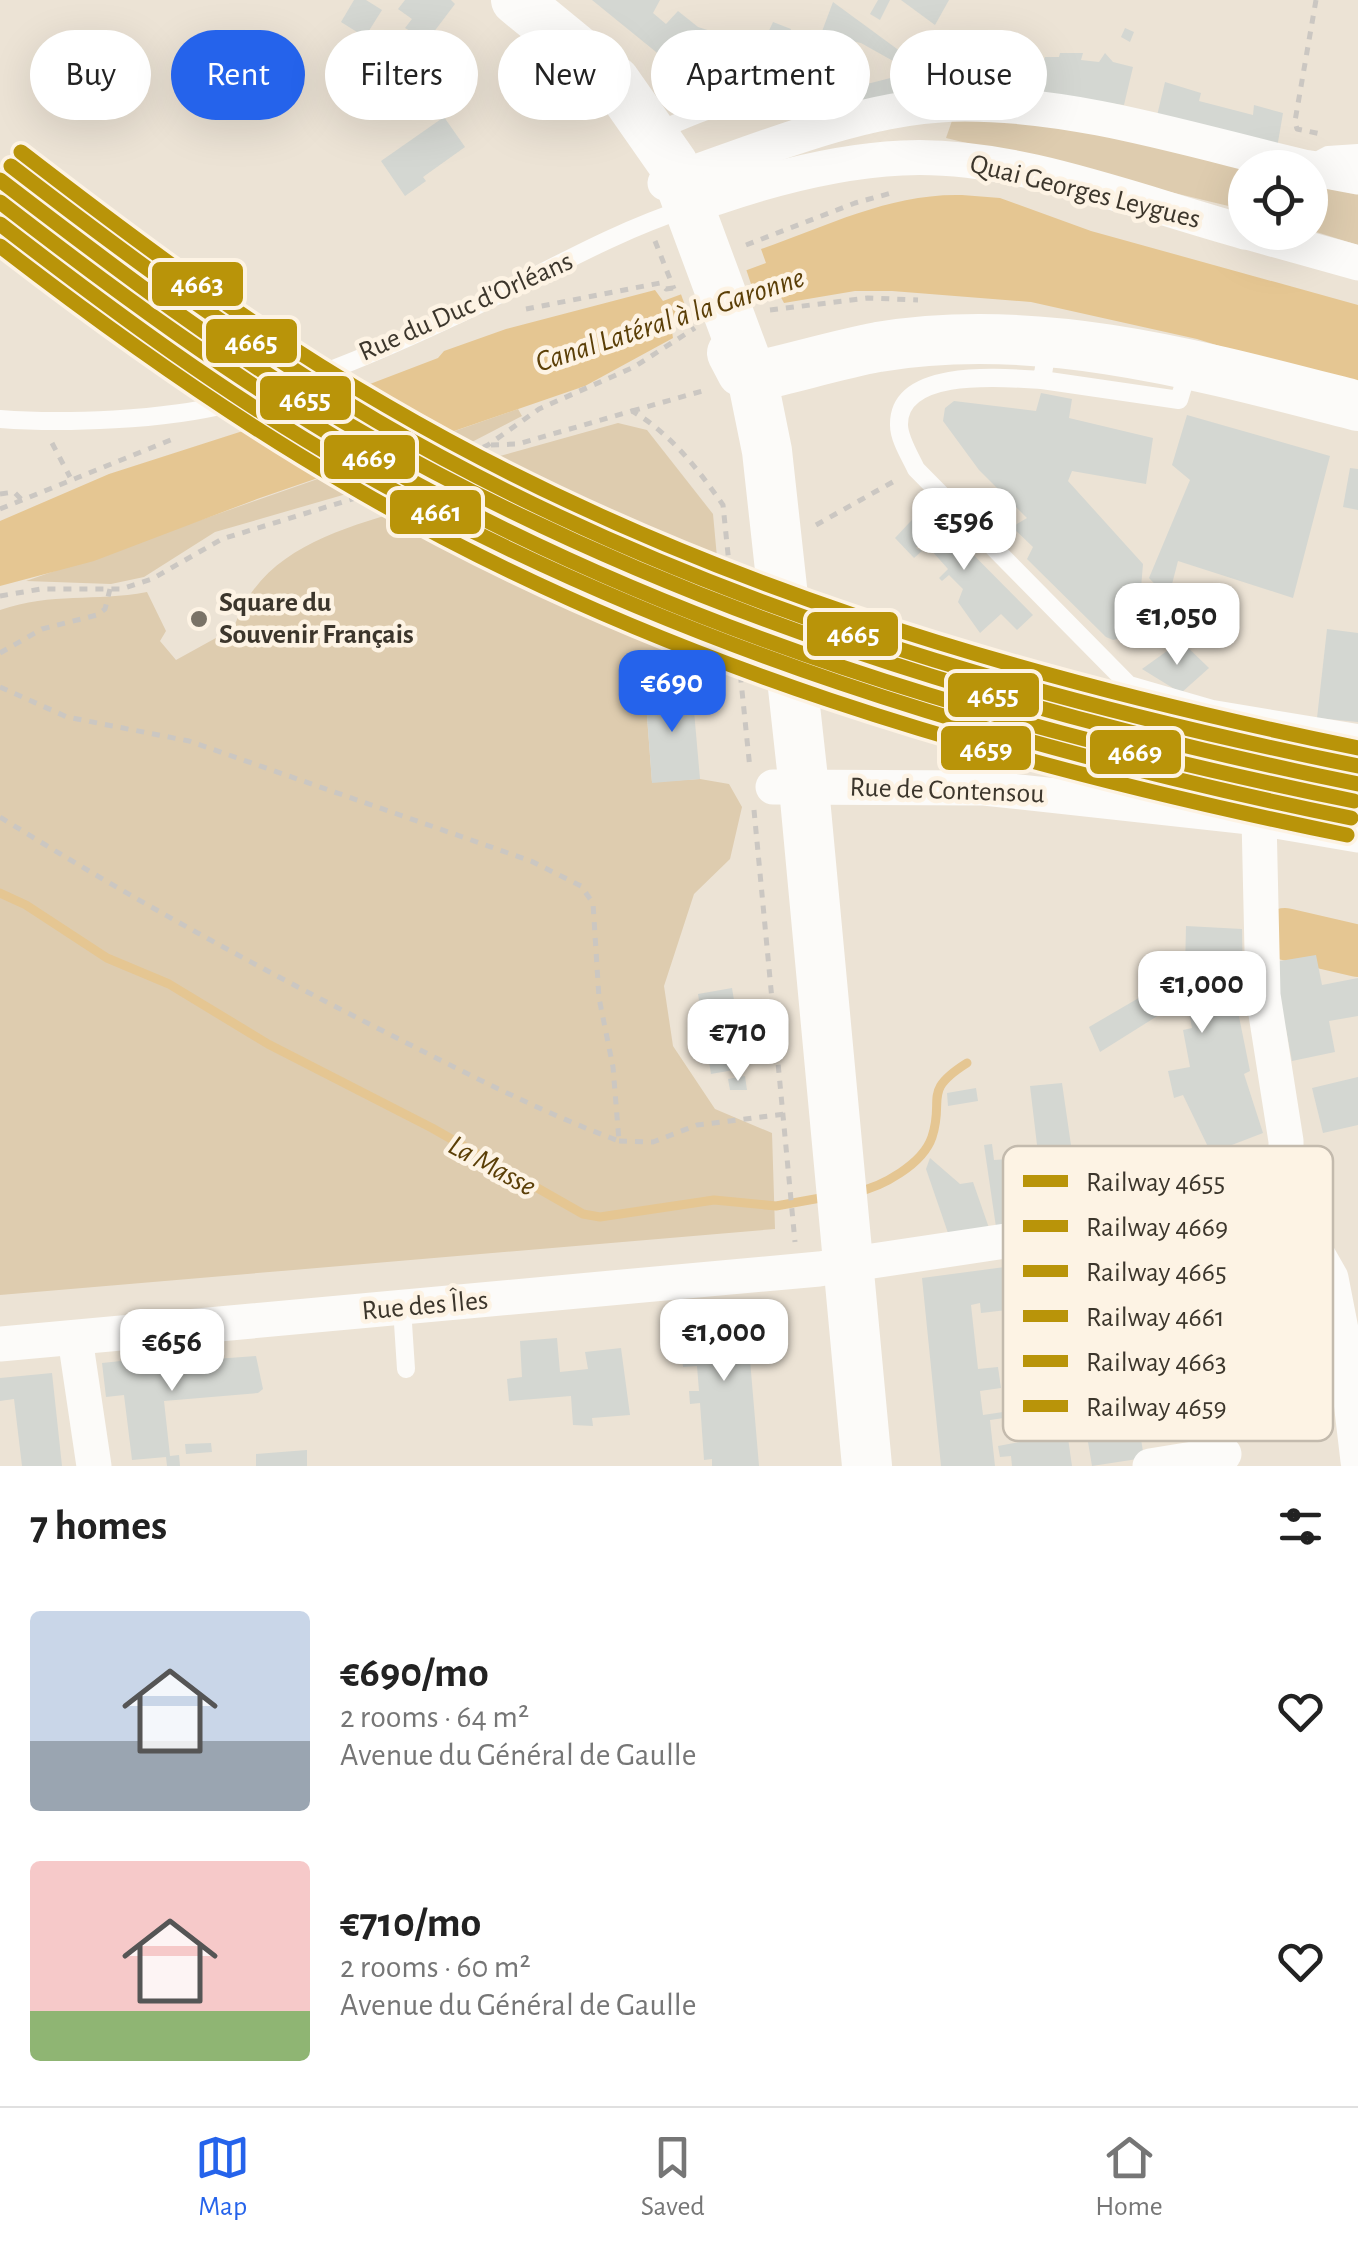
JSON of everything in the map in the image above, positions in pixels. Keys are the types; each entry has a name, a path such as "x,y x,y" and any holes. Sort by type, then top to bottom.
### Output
{"main road":[{"path":"537,26 615,81 684,205 742,370 765,556 770,787 814,1172 838,1466"},
{"path":"537,26 650,181 684,205"},
{"path":"742,370 880,347 1045,361 1190,364 1358,406"},
{"path":"821,1259 867,1466"}],"street":[{"path":"684,205 832,128 925,108 1004,106 1064,112 1230,150"},
{"name":"Quai Georges Leygues","path":"684,205 848,164 902,158 950,159 1024,172 1228,227"},
{"path":"1328,171 1358,177"},
{"name":"Quai Georges Leygues","path":"1311,250 1358,263"},
{"name":"Rue de Contensou","path":"770,787 984,788 1258,818 1358,835"},
{"path":"1258,818 1263,995 1286,1146"},
{"name":"Rue des Îles","path":"0,1344 402,1308 1003,1236"},
{"path":"1344,1282 1358,1461"},
{"path":"75,1338 94,1466"},
{"path":"1150,1466 1224,1454"}],"lane":[{"path":"645,136 726,103 764,95 807,100 823,110 832,128"},
{"path":"1328,154 1358,153"},
{"name":"Rue du Duc d'Orléans","path":"0,419 42,422 203,409 239,401 469,310 684,205"},
{"path":"1045,361 924,387 906,402 899,428 916,468 1130,685 1212,709 1358,733"},
{"path":"402,1308 406,1369"}],"path":[{"path":"1297,129 1316,0"},
{"path":"750,263 744,246 854,203 903,190"},
{"path":"522,310 617,288 660,283 666,290 674,289 684,205"},
{"path":"0,596 41,589 110,589 152,580 222,538 398,485 488,446 538,410 634,366 690,330"},
{"path":"488,446 518,444 632,410 742,370"},
{"path":"632,410 683,454 765,556 766,697 785,1114 814,1172 821,1259"},
{"path":"49,437 70,477"},
{"path":"765,556 916,468"},
{"path":"0,494 14,492 24,500 0,509"},
{"path":"0,654 42,629 97,615 105,608 110,589"},
{"path":"0,688 66,717 189,740 531,861 582,886 593,903 598,998 613,1067 620,1141"},
{"path":"0,816 100,880 255,966 511,1096 620,1141 653,1142 697,1124 785,1114"}],"shaded area":[{"path":"952,120 1060,122 1228,164 1228,206 946,138"},
{"path":"1328,186 1358,193 1358,245 1328,236"},
{"path":"518,409 522,416 439,459 374,486 215,532 144,577 111,584 26,581"},
{"path":"618,423 647,430 713,514 719,579 649,555 484,473 489,459"},
{"path":"411,508 491,536 605,599 725,639 645,690 652,782 700,779 729,784 742,807 730,859 694,894 664,986 673,1046 715,1109 772,1133 775,1229 0,1295 0,610 38,601 147,592 166,631 160,641 176,660 234,628 246,601 282,561 330,535"}],"water":[{"name":"Canal Latéral à la Garonne","path":"962,195 1000,198 1091,231 1358,305 1358,389 1197,339 1031,302 855,291 784,303 777,290 671,325 673,338 585,386 257,499 94,561 0,586 0,521 109,474 268,423 506,329 655,290 663,301 766,263 761,249 860,213 910,199"}],"pier":[{"path":"745,266 757,302 692,324 679,289"}],"building":[{"path":"354,0 366,0 382,10 369,30 354,30 341,22"},
{"path":"405,0 451,0 455,4 435,30 408,30 405,28 412,19 398,9"},
{"path":"592,0 660,0 653,13 666,24 678,11 707,30 651,30 651,48"},
{"path":"878,0 890,0 880,20 870,14"},
{"path":"901,0 949,0 935,25"},
{"path":"833,2 890,44 890,59 870,48 870,30 822,30"},
{"path":"773,22 791,30 769,30"},
{"path":"1125,28 1134,32 1130,42 1121,37"},
{"path":"1060,53 1083,53 1081,60 1099,62 1105,53 1113,62 1133,67 1124,105 1047,95 1047,57 1059,57"},
{"path":"890,78 890,96 870,99 871,83"},
{"path":"1165,82 1201,93 1199,101 1253,115 1254,105 1283,113 1277,148 1156,120"},
{"path":"440,120 446,120 465,147 423,177 426,181 405,196 381,161"},
{"path":"1041,393 1072,399 1069,418 1153,438 1146,484 1072,471 1068,481 1143,564 1141,588 1146,596 1138,600 1150,618 1135,635 1113,640 1106,637 1027,559 1033,547 1012,527 1027,518 979,470 943,421 945,408 954,401 1036,411"},
{"path":"1187,415 1330,456 1293,598 1178,561 1171,588 1164,594 1149,578 1190,480 1172,465"},
{"path":"1350,468 1358,469 1358,510 1343,507"},
{"path":"925,506 1033,615 1017,630 1001,614 980,633 958,602 963,589 949,575 942,581 939,578 948,569 923,541 916,548 922,551 914,558 895,538"},
{"path":"1327,629 1358,633 1358,722 1317,718"},
{"path":"1181,641 1209,668 1181,693 1142,669"},
{"path":"692,688 700,779 652,783 645,689"},
{"path":"1186,926 1242,929 1243,982 1232,982 1250,1071 1244,1074 1263,1133 1229,1146 1208,1146 1183,1095 1174,1098 1168,1071 1190,1067 1183,1030 1192,1028 1186,998 1100,1052 1089,1027 1185,971"},
{"path":"1316,955 1322,985 1358,978 1358,1016 1329,1021 1335,1052 1292,1061 1286,1029 1281,1030 1274,962"},
{"path":"732,988 745,1068 711,1074 698,994"},
{"path":"745,1076 747,1090 730,1090 728,1079"},
{"path":"1358,1077 1358,1125 1323,1133 1312,1088"},
{"path":"1062,1083 1071,1146 1030,1146 1037,1145 1030,1086"},
{"path":"976,1088 978,1101 948,1106 947,1093"},
{"path":"992,1144 994,1160 1003,1159 1003,1226 996,1227 984,1145"},
{"path":"930,1158 960,1184 973,1182 989,1228 948,1233 926,1169"},
{"path":"1003,1267 1003,1310 981,1313 980,1303 971,1305 978,1369 998,1367 1001,1388 980,1391 983,1415 1003,1412 1003,1418 990,1420 995,1466 941,1466 922,1278"},
{"path":"745,1301 759,1466 712,1466 712,1459 704,1460 700,1403 690,1404 689,1391 699,1391 697,1366 683,1367 681,1348 694,1342 692,1307"},
{"path":"557,1338 560,1372 588,1369 585,1352 621,1348 630,1415 592,1418 593,1426 573,1425 571,1396 509,1401 507,1379 522,1377 520,1341"},
{"path":"256,1356 263,1389 258,1393 164,1401 170,1456 179,1455 180,1466 167,1466 166,1457 132,1460 124,1395 106,1397 102,1363 159,1357 160,1363"},
{"path":"52,1373 62,1466 22,1466 14,1399 0,1401 0,1378"},
{"path":"1025,1441 1068,1441 1072,1466 1012,1466 1011,1456 1000,1457 998,1446"},
{"path":"1088,1441 1141,1441 1144,1458 1092,1466"},
{"path":"1197,1441 1226,1444 1199,1449"},
{"path":"211,1443 212,1452 186,1454 185,1444"},
{"path":"307,1450 307,1466 256,1466 256,1454"}],"waterway":[{"name":"La Masse","path":"0,893 26,905 107,958 169,984 268,1044 432,1128 583,1214 600,1217 714,1200 776,1206 826,1197"},
{"name":"La Masse","path":"1285,934 1358,951"},
{"name":"La Masse","path":"856,1192 889,1180 920,1156 932,1137 939,1089 967,1063"}],"railway":[{"path":"907,642 1130,709 1243,735 1358,755"}],"rail line":[{"name":"4663","path":"21,152 200,285 339,378 501,468 617,524 858,617 982,656 1232,721 1358,748"},
{"name":"4665","path":"11,166 190,299 329,392 492,484 610,540 730,590 978,673 1104,708 1358,766"},
{"name":"4655","path":"0,180 182,316 323,409 488,500 607,556 851,650 976,690 1102,725 1358,784"},
{"name":"4669","path":"0,202 176,333 313,424 477,516 596,572 718,623 969,707 1096,742 1354,801"},
{"name":"4661","path":"0,224 173,353 309,442 473,531 593,587 715,638 965,723 1221,790 1351,818"},
{"name":"4659","path":"0,246 253,427 459,546 580,604 704,655 957,740 1217,807 1347,835"}],"place":[{"name":"Square du Souvenir Français","path":"199,619"}]}
